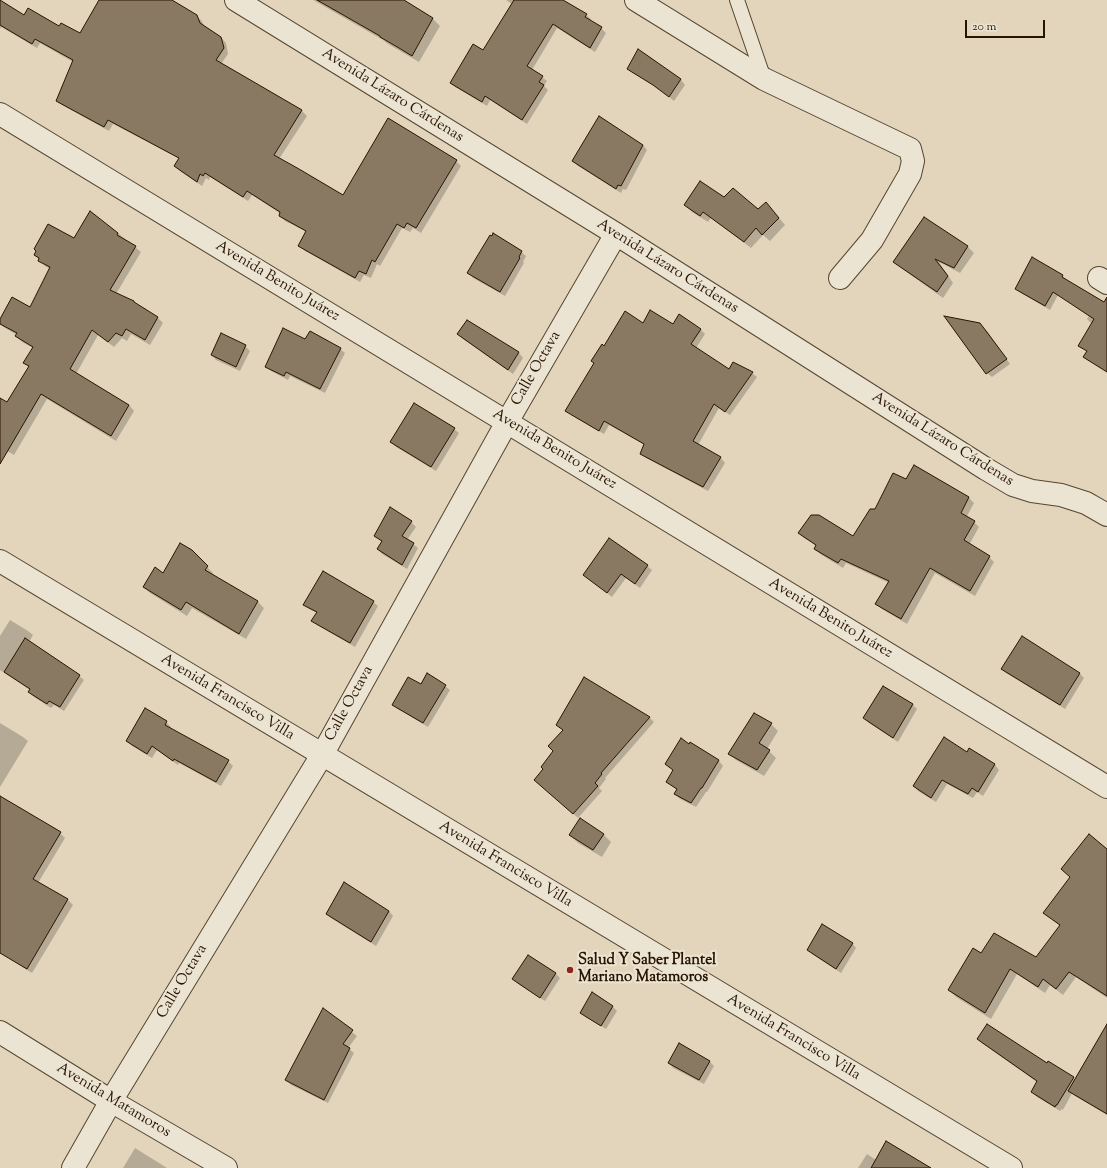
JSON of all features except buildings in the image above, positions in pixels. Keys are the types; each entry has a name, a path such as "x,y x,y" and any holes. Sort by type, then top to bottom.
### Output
{"street":[{"name":"Avenida Lázaro Cárdenas","path":"236,0 616,234 1013,485 1032,491 1061,495 1086,503 1107,515"},
{"path":"636,0 764,79 910,149 914,161 910,174 872,240 840,278"},
{"name":"Avenida Benito Juárez","path":"0,114 1107,787"},
{"name":"Calle Octava","path":"73,1168 111,1101 322,755 507,422 616,234"},
{"name":"Avenida Francisco Villa","path":"0,561 1011,1168"},
{"name":"Avenida Matamoros","path":"0,1032 111,1101 226,1168"}],"lane":[{"path":"737,0 764,79"}],"place":[{"name":"Salud Y Saber Plantel Mariano Matamoros","path":"570,970"}]}
